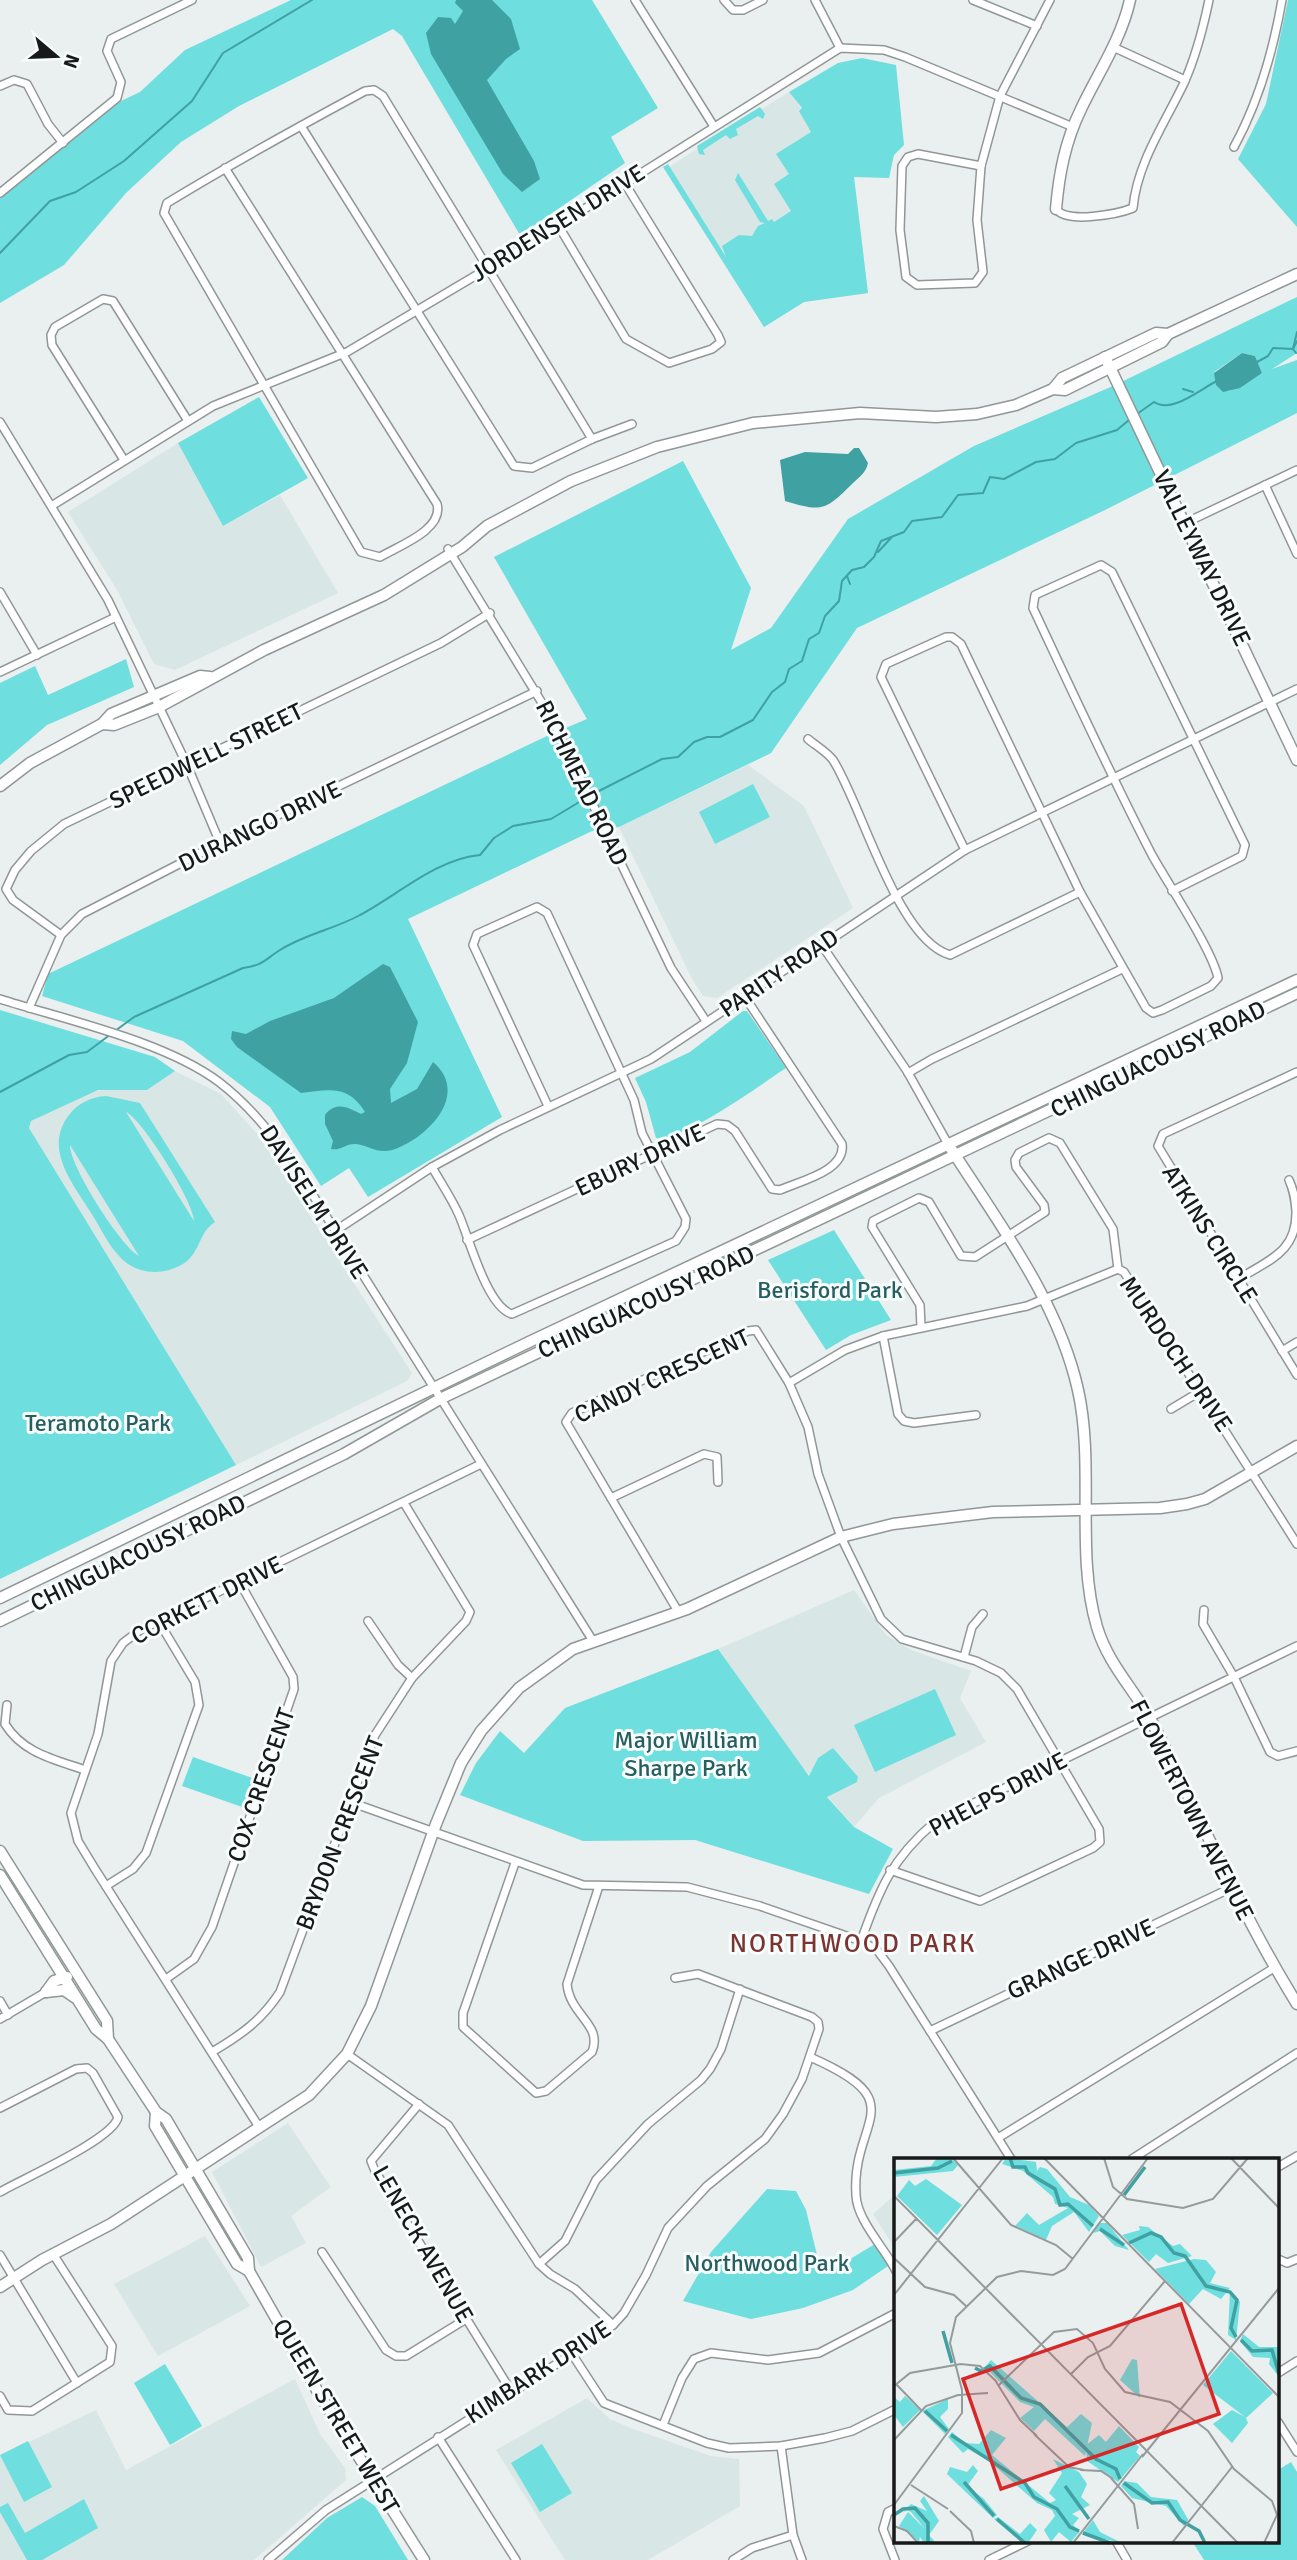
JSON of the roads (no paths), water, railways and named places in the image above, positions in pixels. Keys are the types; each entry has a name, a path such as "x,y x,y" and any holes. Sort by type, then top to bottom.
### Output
{"main road":[{"path":"1056,209 1058,175 1073,127 1113,47 1130,0"},
{"path":"1053,389 1065,390 1162,342 1168,334 1297,274"},
{"path":"0,786 30,763 102,724 111,714 157,702 200,676 210,677 384,595 475,535 572,481 657,447 707,432 753,423 860,414 936,417 977,414 1016,405 1053,389 1062,378 1156,333 1168,334"},
{"name":"VALLEYWAY DRIVE","path":"1105,357 1297,760"},
{"name":"CHINGUACOUSY ROAD","path":"0,1598 435,1388 1297,980"},
{"name":"CHINGUACOUSY ROAD","path":"0,1621 344,1454 440,1399 1297,993"},
{"name":"FLOWERTOWN AVENUE","path":"948,1144 1008,1237 1043,1299 1078,1390 1087,1509 1090,1598 1108,1657 1149,1718 1231,1888 1274,1968 1297,2004"},
{"path":"0,2287 52,2255 111,2224 309,2095 347,2054 371,2006 433,1832 461,1763 481,1731 519,1688 573,1649 680,1612 841,1537 893,1524 943,1516 1187,1504 1205,1499 1297,1446"},
{"path":"0,1851 107,2021 108,2039"},
{"name":"QUEEN STREET WEST","path":"0,1875 96,2029 108,2039 156,2112 166,2119 248,2258 248,2271"},
{"path":"46,1992 63,1976 74,1979 100,2021 107,2021"},
{"path":"46,1992 71,1993 86,2013"},
{"name":"QUEEN STREET WEST","path":"156,2112 155,2126 183,2176 237,2264 248,2271 317,2392 424,2560"}],"street":[{"path":"0,193 63,143 120,92 121,82 107,51 108,41 180,3 192,0"},
{"path":"635,0 713,125"},
{"path":"724,0 733,9 743,10 764,0"},
{"path":"815,0 840,48 884,50 1073,127"},
{"path":"973,0 1037,26"},
{"path":"981,166 918,153 905,160 900,230 904,272 910,283 971,285 982,277 977,220 981,166 1000,96 1050,0"},
{"path":"1056,209 1070,218 1120,213 1133,208 1138,177 1185,80 1203,33 1209,0"},
{"path":"1234,148 1252,115 1276,34 1282,0"},
{"path":"1113,47 1185,80"},
{"name":"JORDENSEN DRIVE","path":"52,505 213,405 344,354 558,225 713,125 840,48"},
{"path":"0,86 14,80 27,84 48,124 63,143"},
{"path":"225,168 344,354 439,510 432,525 380,557 361,551 164,212 167,203 225,168 365,91 379,92 592,439"},
{"path":"301,126 514,466 532,468 592,439 632,424"},
{"path":"558,225 626,339 669,363 712,349 721,342 624,182"},
{"path":"124,460 52,345 51,335 55,327 103,299 113,301 188,421"},
{"path":"0,422 52,505 116,617 187,765 220,843"},
{"path":"1185,523 1297,470"},
{"path":"1265,485 1297,554"},
{"name":"RICHMEAD ROAD","path":"450,552 537,691 671,968 706,1021"},
{"path":"965,850 881,677 886,664 946,637 958,640 1080,892 1146,1008 1153,1013 1215,984 1216,969 1172,891 1113,777 1033,608 1032,599 1039,593 1096,565 1109,567 1245,851 1237,859 1172,891"},
{"path":"0,592 37,655"},
{"name":"SPEEDWELL STREET","path":"61,935 8,895 7,883 15,870 45,837 64,824 441,643 490,613"},
{"path":"0,672 116,617"},
{"name":"PARITY ROAD","path":"335,1231 432,1167 548,1106 651,1059 965,850 1297,689"},
{"name":"DURANGO DRIVE","path":"29,1008 61,935 82,914 98,904 537,691"},
{"path":"808,740 832,758 896,896 927,942 950,955 1080,892"},
{"path":"432,1167 459,1215 467,1240 498,1305 512,1314 676,1241 682,1235 686,1219 642,1133 634,1100 547,913 537,907 477,934 474,951 548,1106"},
{"path":"821,944 908,1073 948,1144"},
{"path":"908,1073 932,1059 1122,969"},
{"name":"EBURY DRIVE","path":"467,1240 722,1124 735,1131 772,1189 780,1190 839,1161 843,1150 839,1139 745,997"},
{"name":"DAVISELM DRIVE","path":"0,999 125,1039 197,1068 238,1098 262,1121 284,1151 435,1388 593,1641"},
{"name":"ATKINS CIRCLE","path":"1297,1072 1163,1134 1158,1146 1297,1375"},
{"path":"921,1326 920,1305 872,1227 873,1221 919,1198 929,1202 961,1256 975,1258 1045,1212 1044,1205 1016,1167 1015,1160 1018,1153 1049,1138 1060,1143 1112,1229 1118,1269"},
{"path":"1237,1280 1292,1241 1296,1227 1295,1191 1289,1180"},
{"name":"MURDOCH DRIVE","path":"789,1383 845,1350 883,1336 1027,1306 1118,1269 1124,1272 1297,1544"},
{"name":"CANDY CRESCENT","path":"680,1612 569,1432 566,1422 572,1413 748,1331 756,1330 789,1383 808,1427 818,1474 841,1537 872,1606 891,1632 913,1644 964,1657 1001,1673 1017,1689 1099,1829 1100,1842 1093,1848 980,1901 890,1870"},
{"path":"883,1336 898,1414 904,1421 976,1415"},
{"path":"1282,1350 1297,1342"},
{"path":"1171,1409 1201,1391"},
{"path":"611,1498 704,1454 717,1457 718,1482"},
{"name":"CORKETT DRIVE","path":"259,2127 78,1841 73,1828 71,1813 103,1712 105,1682 111,1661 123,1643 140,1630 481,1464"},
{"name":"BRYDON CRESCENT","path":"212,2052 246,2032 267,2013 280,1992 375,1735 412,1678 466,1621 470,1612 404,1503"},
{"name":"COX CRESCENT","path":"166,1979 194,1959 212,1927 294,1689 293,1677 240,1583"},
{"path":"1204,1610 1203,1624 1234,1677 1270,1752 1278,1756 1297,1751"},
{"path":"964,1657 972,1627 984,1614"},
{"path":"368,1621 398,1665 412,1678"},
{"path":"106,1886 133,1869 146,1853 199,1705 195,1682 159,1622"},
{"name":"PHELPS DRIVE","path":"861,1941 890,1870 915,1839 934,1822 1297,1646"},
{"path":"7,1705 5,1724 15,1740 37,1754 85,1770"},
{"path":"350,1802 583,1885 687,1887 760,1906 861,1941 882,1956 1011,2158"},
{"path":"515,1863 463,2013 463,2027 536,2093 546,2091 592,2052 596,2043 595,2032 569,2000 567,1984 599,1886"},
{"name":"GRANGE DRIVE","path":"930,2031 1231,1888"},
{"path":"999,2138 1274,1968"},
{"name":"KIMBARK DRIVE","path":"268,2560 314,2518 572,2354 612,2325 624,2313 668,2228 707,2186 765,2139 783,2114 810,2057 819,2029 818,2022 812,2017 698,1974 675,1978"},
{"path":"539,2264 565,2241 596,2180 648,2124 701,2080 710,2069 721,2049 740,1989"},
{"path":"0,2019 46,1992"},
{"path":"0,2001 8,2015"},
{"path":"1134,2158 1297,2053"},
{"path":"347,2054 448,2125 539,2264 575,2289 612,2325"},
{"path":"810,2057 844,2072 861,2085 869,2099 872,2119 857,2166 855,2198 894,2266"},
{"path":"0,2108 76,2070 87,2068 93,2073 118,2117 113,2127 79,2150 0,2192"},
{"name":"LENECK AVENUE","path":"419,2104 371,2161 511,2391"},
{"path":"1280,2166 1297,2156"},
{"path":"322,2252 386,2350 396,2356 406,2356 466,2319"},
{"path":"0,2255 77,2383"},
{"path":"0,2396 9,2410 24,2413 110,2362 112,2346 52,2255"},
{"path":"1280,2260 1287,2263 1297,2259"},
{"path":"663,2425 682,2378 694,2359 712,2353 768,2360 819,2353 894,2314"},
{"path":"572,2354 604,2403 707,2443 729,2448 780,2446 852,2431 894,2410"},
{"path":"1280,2372 1297,2361"},
{"path":"1280,2425 1297,2452"},
{"path":"439,2437 516,2560"},
{"path":"780,2446 793,2535 802,2560"},
{"path":"894,2509 887,2512 883,2529 895,2560"},
{"path":"733,2560 752,2548 793,2535"},
{"path":"989,2560 1026,2542"},
{"path":"1117,2542 1127,2560"}],"waterway":[{"path":"0,253 50,201 76,192 124,161 192,101 223,53 312,0"},
{"path":"1296,353 1293,349 1297,332"},
{"path":"1257,362 1268,356 1273,348 1293,349 1297,341"},
{"path":"1137,414 1154,402 1161,405 1177,403 1217,381"},
{"path":"1183,389 1193,392"},
{"path":"591,795 662,759 678,757 694,742 707,737 720,737 753,720 772,692 785,682 789,669 802,661 809,639 819,633 825,616 839,601 842,581 852,570 864,567 874,557 881,541 904,532 912,521 942,517 958,495 983,493 990,477 1004,479 1036,462 1055,459 1076,443 1117,430 1129,420"},
{"path":"878,552 891,538"},
{"path":"847,576 850,584"},
{"path":"115,1031 134,1017 243,968 260,964 290,944 350,920 433,870 448,863 480,855 494,838 513,826 551,819 586,798"},
{"path":"0,1092 69,1055 87,1052 111,1034"}],"district":[{"name":"NORTHWOOD PARK","path":"853,1944"}],"park label":[{"name":"Berisford Park","path":"830,1290"},
{"name":"Teramoto Park","path":"98,1423"},
{"name":"Major William Sharpe Park","path":"686,1754"},
{"name":"Northwood Park","path":"767,2263"}]}
